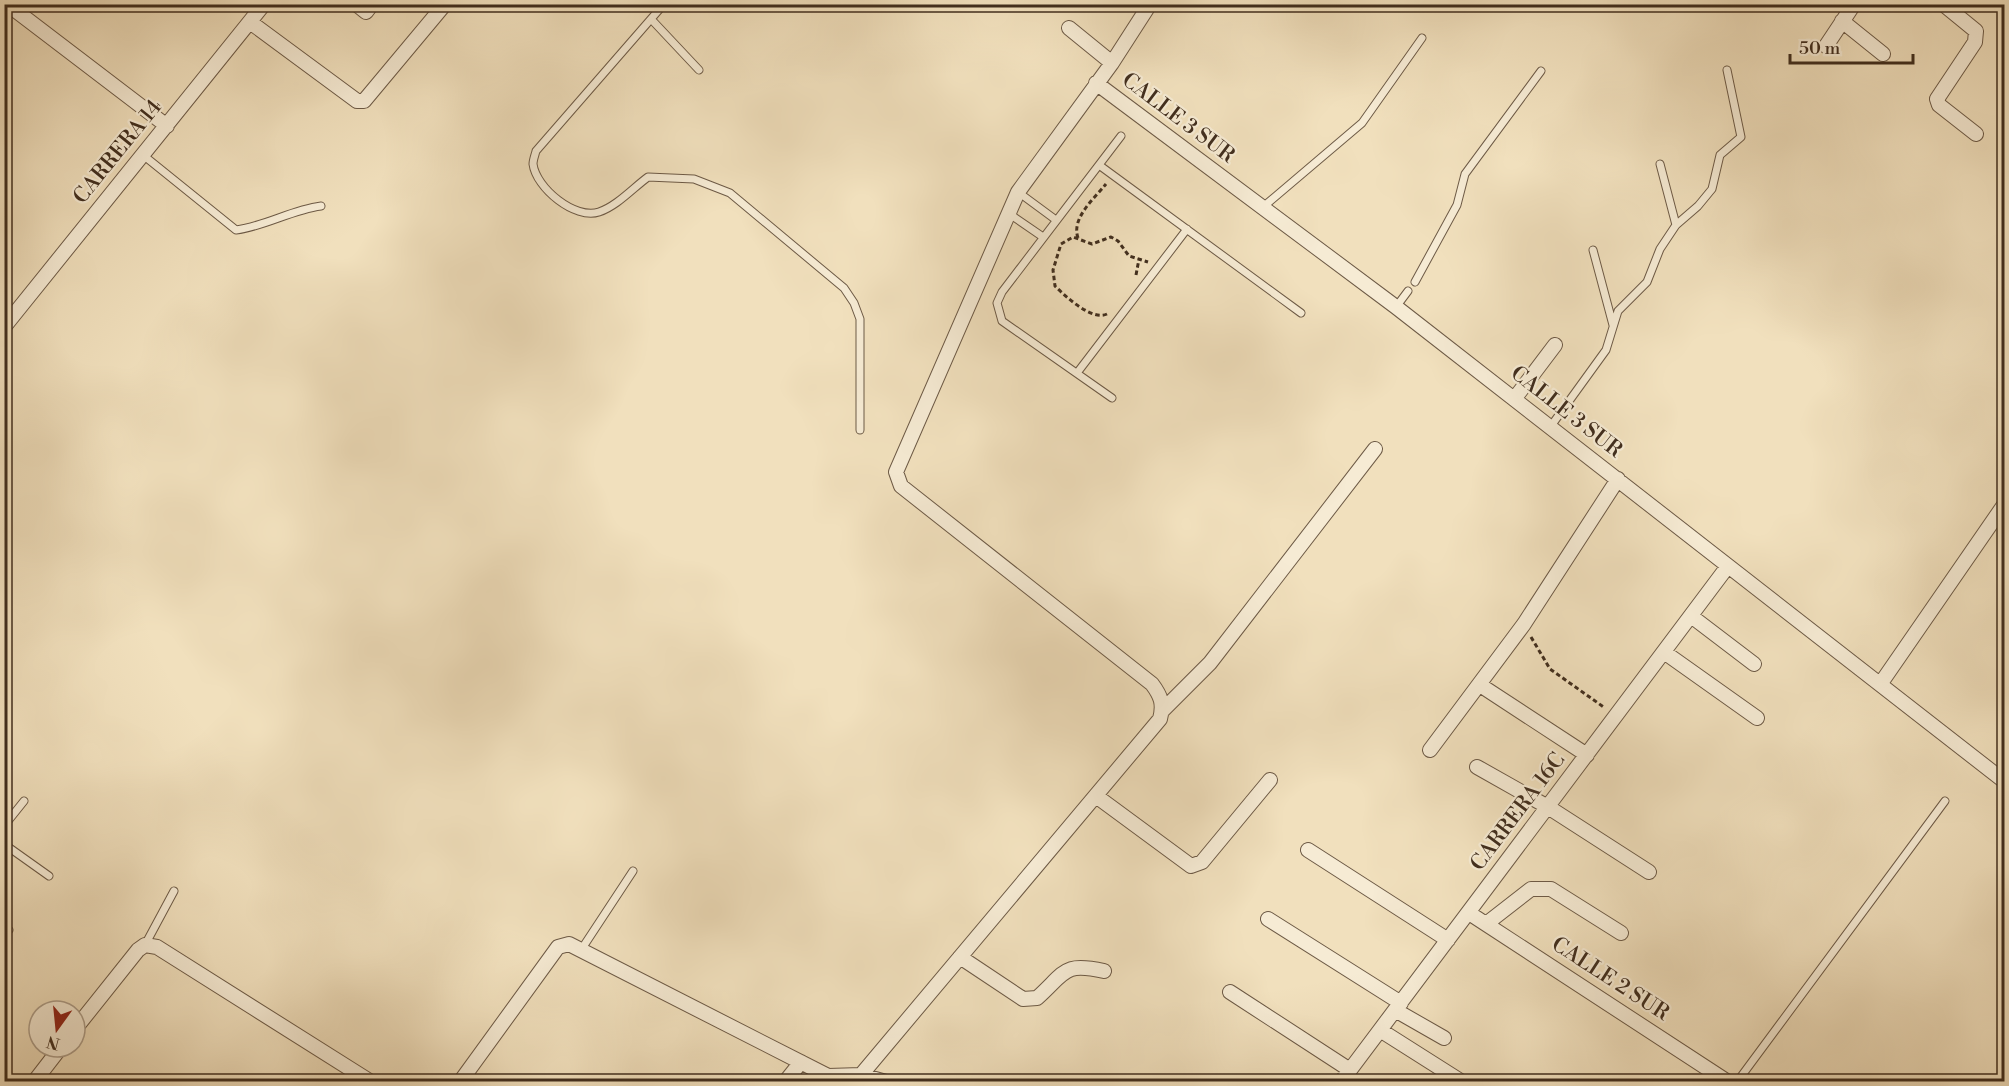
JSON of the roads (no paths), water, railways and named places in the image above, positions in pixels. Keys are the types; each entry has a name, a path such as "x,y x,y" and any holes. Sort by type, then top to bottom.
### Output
{"street":[{"path":"7,4 166,126"},
{"name":"CARRERA 14","path":"4,327 264,4"},
{"path":"356,4 366,12 372,4"},
{"path":"250,22 357,101 364,101 445,4"},
{"path":"861,1075 1160,719 1162,702 1152,684 897,480 896,472 1018,192 1112,63 1150,4"},
{"path":"1826,46 1854,4"},
{"path":"1943,4 1976,31 1975,42 1937,99 1939,105 1976,134"},
{"path":"1842,21 1883,54"},
{"path":"1069,28 1112,63"},
{"name":"CALLE 3 SUR","path":"1096,83 1515,398 2002,777"},
{"path":"1515,398 1555,345"},
{"path":"1162,711 1210,663 1375,449"},
{"path":"1430,750 1524,624 1618,479"},
{"path":"1881,683 2004,505"},
{"name":"CARRERA 16C","path":"1341,1082 1728,566"},
{"path":"1691,615 1754,664"},
{"path":"1664,652 1757,718"},
{"path":"1480,685 1587,754"},
{"path":"1477,767 1548,807 1649,872"},
{"path":"1096,795 1114,811 1191,866 1202,862 1270,780"},
{"path":"1308,850 1448,940"},
{"path":"1486,924 1531,889 1551,889 1621,933"},
{"name":"CALLE 2 SUR","path":"1469,913 1713,1077 1728,1082"},
{"path":"1268,919 1444,1038"},
{"path":"460,1082 558,947 564,944 581,950 828,1076 861,1075 886,1082"},
{"path":"87,1014 131,957 145,945 157,947 371,1082"},
{"path":"960,957 1023,999 1038,998 1068,969 1077,965 1104,971"},
{"path":"1230,992 1350,1070"},
{"path":"1380,1030 1462,1082"},
{"path":"34,1082 52,1059"},
{"path":"785,1082 801,1062"}],"lane":[{"path":"664,4 536,151 533,163 539,181 571,210 584,214 609,207 648,177 694,179 730,193 844,288 854,303 860,318 860,429"},
{"path":"651,19 699,70"},
{"path":"1263,207 1362,123 1422,38"},
{"path":"1551,426 1606,350 1618,311 1647,282 1659,249 1676,225 1698,206 1712,189 1720,155 1742,137 1727,70"},
{"path":"1415,282 1457,205 1466,174 1542,71"},
{"path":"1112,398 1002,321 998,315 999,297 1121,136"},
{"path":"142,155 236,230 255,227 301,209 321,206"},
{"path":"1660,164 1676,225"},
{"path":"1099,165 1301,314"},
{"path":"1018,192 1056,220"},
{"path":"1008,212 1043,237"},
{"path":"1077,373 1186,229"},
{"path":"1593,250 1614,328"},
{"path":"1396,307 1408,291"},
{"path":"4,826 24,801"},
{"path":"1737,1082 1945,801"},
{"path":"4,844 49,876"},
{"path":"581,950 633,871"},
{"path":"145,945 174,891"}]}
